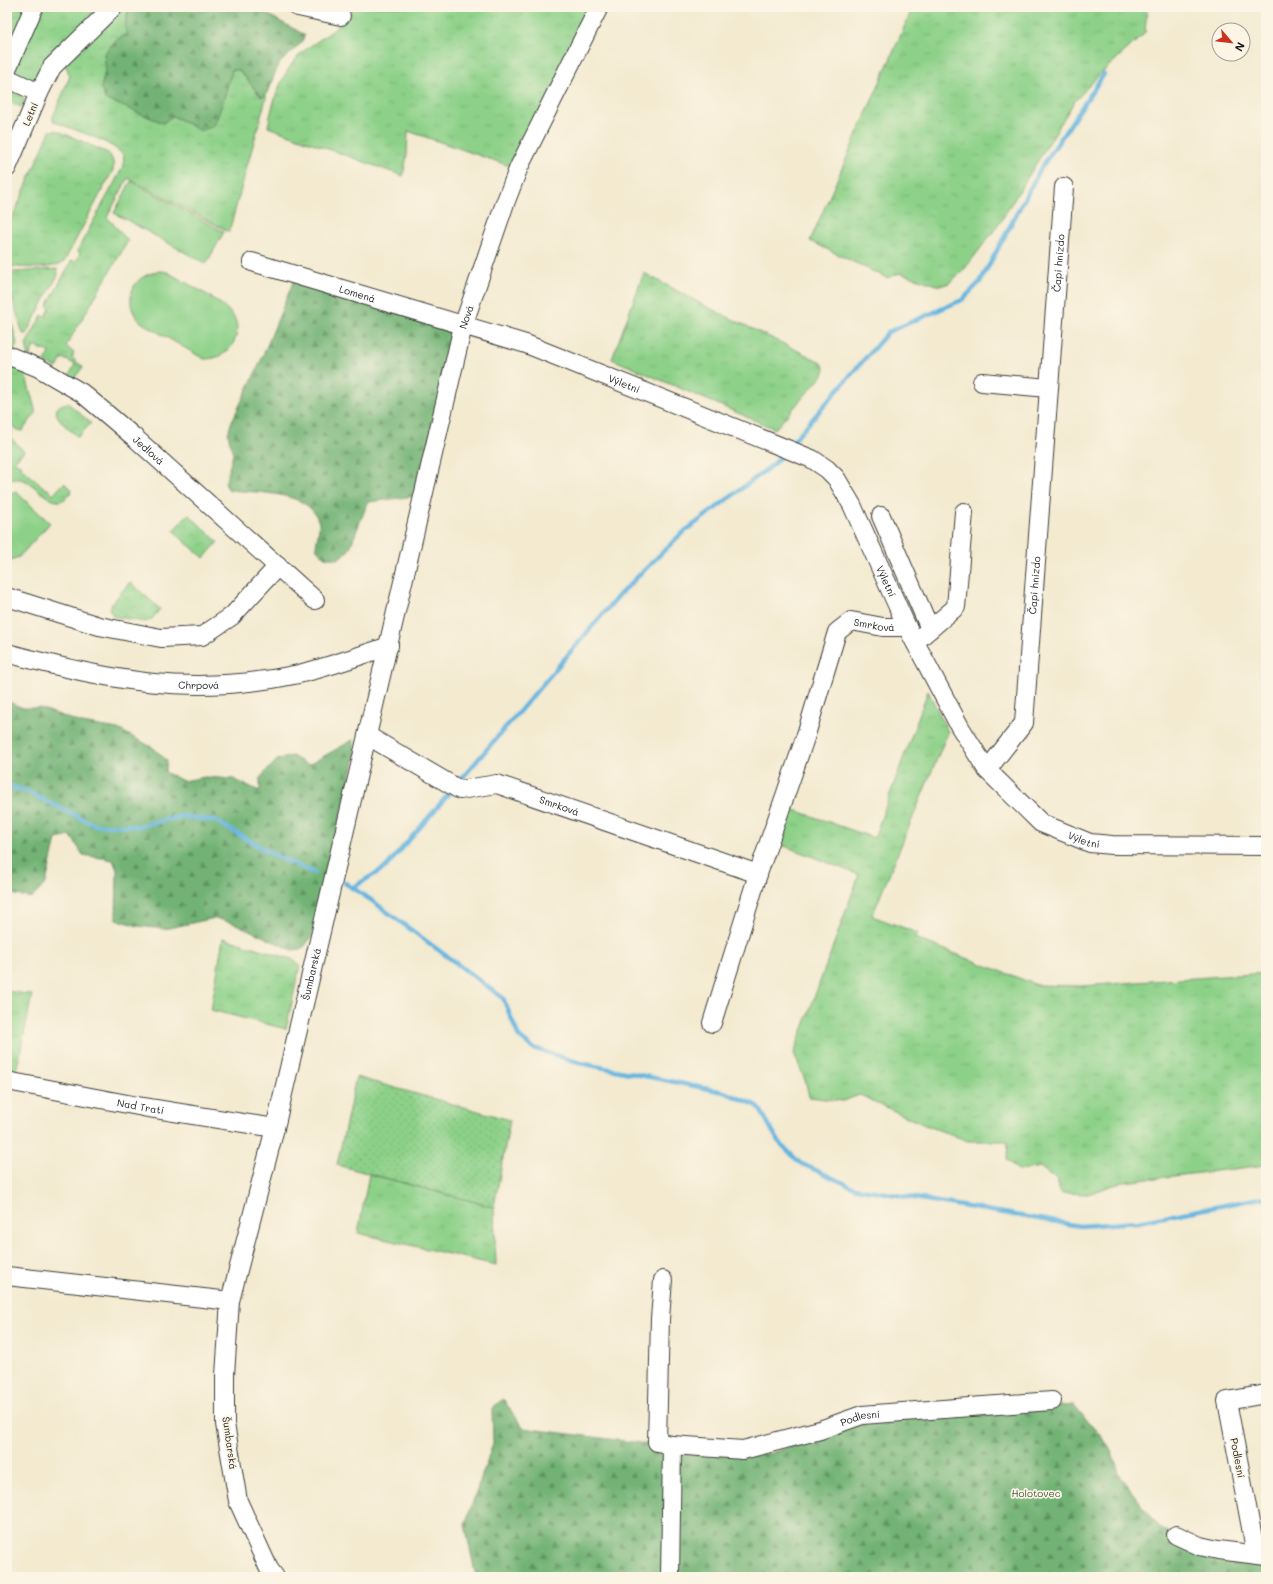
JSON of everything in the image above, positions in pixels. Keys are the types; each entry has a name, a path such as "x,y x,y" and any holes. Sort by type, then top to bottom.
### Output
{"street":[{"path":"7,69 34,7"},
{"path":"40,93 52,67 113,7"},
{"path":"298,7 341,16"},
{"name":"Nová","path":"388,646 464,326 520,167 599,7"},
{"name":"Letní","path":"7,78 40,93 7,168"},
{"name":"Čapí hnízdo","path":"987,770 1024,723 1064,187"},
{"name":"Lomená","path":"252,262 464,326"},
{"name":"Výletní","path":"464,326 533,347 812,459 827,469 836,478 852,505 911,634 960,727 987,770 1041,822 1090,842 1112,845 1266,846"},
{"name":"Jedlová","path":"7,355 39,368 82,392 315,600"},
{"path":"982,382 1048,388"},
{"path":"911,634 930,629 956,607 964,512"},
{"path":"881,516 930,629"},
{"path":"7,597 100,626 161,638 202,636 232,616 278,566"},
{"name":"Smrková","path":"712,1024 758,874 805,738 837,632 851,621 911,634"},
{"name":"Chrpová","path":"7,653 65,669 136,682 187,686 256,682 301,674 388,646"},
{"name":"Šumbarská","path":"275,1577 269,1569 238,1501 227,1431 225,1375 230,1301 275,1128 388,646"},
{"name":"Smrková","path":"368,736 460,790 496,784 758,874"},
{"name":"Nad Tratí","path":"7,1081 143,1107 275,1128"},
{"path":"7,1276 230,1301"},
{"name":"Podlesní","path":"663,1280 660,1318 657,1442 672,1445 743,1450 820,1430 862,1415 1052,1401"},
{"name":"Podlesní","path":"1176,1535 1200,1546 1212,1549 1261,1555 1227,1402 1266,1394"},
{"path":"670,1577 672,1445"}],"green space":[{"path":"7,7 28,7 7,53"},
{"path":"38,7 103,7 34,80 28,82 16,78 13,62"},
{"path":"125,7 128,11 125,25 127,34 116,40 104,54 106,67 101,89 173,116 202,131 230,78 232,70 239,70 261,97 266,95 266,98 229,232 128,178 107,217 128,241 66,346 74,353 72,358 83,367 71,382 69,376 75,364 62,358 57,368 45,363 49,352 34,346 29,358 26,344 42,315 46,317 50,308 47,306 72,260 76,262 80,253 77,251 123,167 124,156 118,150 101,140 53,121 53,117 70,76 65,64"},
{"path":"136,7 237,7 265,13 305,35 301,43 279,64 266,95 262,97 239,70 232,70 214,126 201,131 173,116 163,123 105,99 101,89 106,67 104,54 116,40 126,34 125,25 128,11"},
{"path":"354,7 593,7 513,167 408,131 407,155 403,176 268,127 273,105 281,83 293,63 300,54 345,20"},
{"path":"913,7 1147,7 1145,33 1097,77 1074,102 999,224 963,271 949,283 940,286 900,273 887,278 810,241"},
{"path":"7,86 23,94 24,108 7,101"},
{"path":"56,130 108,153 113,161 113,170 64,262 59,265 45,267 29,268 8,266 7,230 50,131"},
{"path":"131,181 224,232 206,264 114,213"},
{"path":"57,269 58,275 26,334 23,334 7,281 7,270 15,272"},
{"path":"160,271 167,272 203,292 221,304 233,316 237,326 237,334 230,348 224,354 213,358 204,359 142,323 137,318 131,305 134,286 139,280 147,275"},
{"path":"644,273 703,305 821,362 825,368 823,375 775,429 612,359"},
{"path":"294,280 457,331 416,496 368,502 349,550 338,559 324,557 316,548 319,523 314,512 305,504 281,495 229,490 225,484 233,454 228,434 231,423 259,365"},
{"path":"7,306 17,343 13,354 7,350"},
{"path":"19,366 25,373 35,409 35,414 22,431 15,429 7,419 7,377 11,370"},
{"path":"68,403 91,423 78,437 64,424 57,414 57,409 60,406"},
{"path":"7,426 12,432 11,438 24,451 14,462 22,466 21,468 46,489 47,488 53,495 64,483 72,490 67,497 61,501 55,501 24,480 16,479 7,481"},
{"path":"16,492 50,523 19,557 7,561 7,493"},
{"path":"188,514 218,542 204,558 174,530"},
{"path":"130,582 160,609 151,620 144,622 113,616 109,608"},
{"path":"928,691 948,732 872,916 918,933 914,938 1037,985 1081,986 1266,973 1266,1165 1123,1182 1088,1194 1060,1193 1057,1180 1040,1167 1019,1171 1007,1160 1008,1141 968,1141 920,1123 860,1095 843,1101 809,1097 806,1083 794,1053 859,875 777,843 789,808 874,838"},
{"path":"7,701 23,708 40,708 82,723 118,729 155,749 167,761 165,772 183,781 205,777 233,779 260,791 260,778 277,760 292,756 308,765 353,740 356,753 312,937 302,949 292,950 236,924 215,918 164,929 138,926 116,919 117,870 113,860 83,855 71,836 56,839 46,883 32,898 7,893"},
{"path":"223,938 295,960 300,965 286,1029 211,1010"},
{"path":"7,991 32,995 15,1078 7,1076"},
{"path":"356,1077 510,1120 494,1207 337,1165"},
{"path":"369,1174 494,1207 496,1265 358,1233"},
{"name":"Holotovec","path":"503,1399 523,1428 726,1454 768,1454 864,1422 1074,1405 1109,1446 1122,1479 1161,1529 1215,1554 1266,1560 1266,1577 476,1577 465,1525 493,1443 492,1408"}],"waterway":[{"path":"789,446 888,332 962,300 980,282 1041,168 1104,74"},
{"path":"457,784 620,594 680,535 774,464 784,452"},
{"path":"7,785 26,791 95,825 140,826 182,816 216,821 272,854 315,873"},
{"path":"352,888 386,867 452,790"},
{"path":"345,883 371,900 503,998 519,1037 533,1048 580,1063 724,1092 758,1106 779,1142 800,1163 855,1188 1080,1226 1138,1222 1266,1197"}]}
